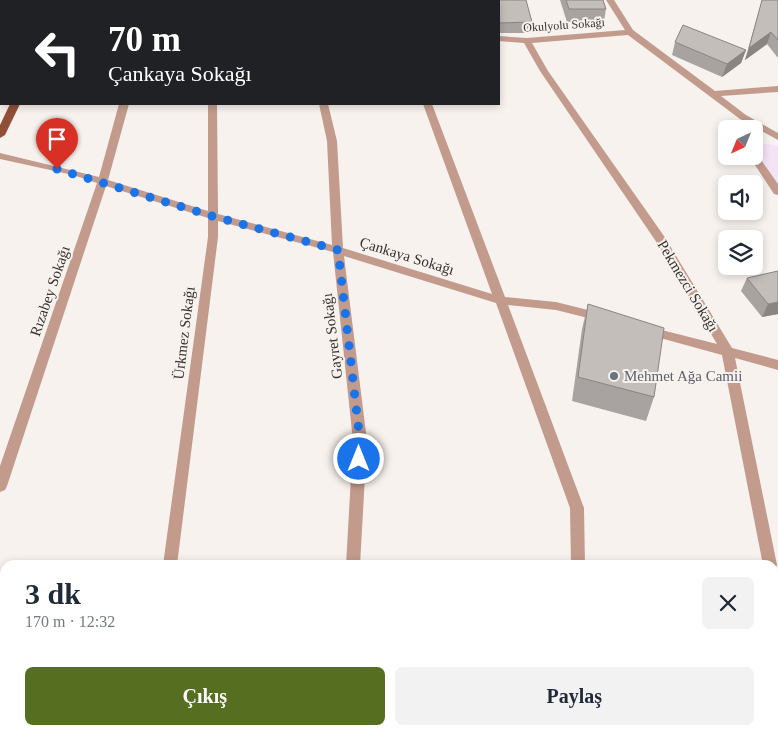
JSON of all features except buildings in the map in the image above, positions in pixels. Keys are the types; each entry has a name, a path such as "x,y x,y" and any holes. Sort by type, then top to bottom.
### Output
{"main road":[{"path":"0,135 15,105"}],"street":[{"path":"610,0 630,32 743,117 778,137"},
{"name":"Okulyolu Sokağı","path":"500,39 527,41 630,32"},
{"name":"Pekmezci Sokağı","path":"527,41 544,71 660,239 727,352 769,560"},
{"path":"714,94 778,89"},
{"name":"Rızabey Sokağı","path":"0,486 102,183 124,105"},
{"name":"Ürkmez Sokağı","path":"171,560 213,237 213,105"},
{"name":"Gayret Sokağı","path":"324,105 332,141 338,250 360,441 353,560"},
{"path":"428,105 577,508 578,560"},
{"name":"Çankaya Sokağı","path":"0,156 76,173 102,183 212,216 338,250 499,300 556,306 613,321"},
{"path":"760,165 778,192"},
{"path":"632,326 778,365"}],"shaded area":[{"path":"763,145 778,146 778,185 767,170 763,160"}],"place":[{"name":"Mehmet Ağa Camii","path":"614,376"}],"route":[{"path":"57,169 76,173 102,183 212,216 338,250 360,441 359,459"}]}
